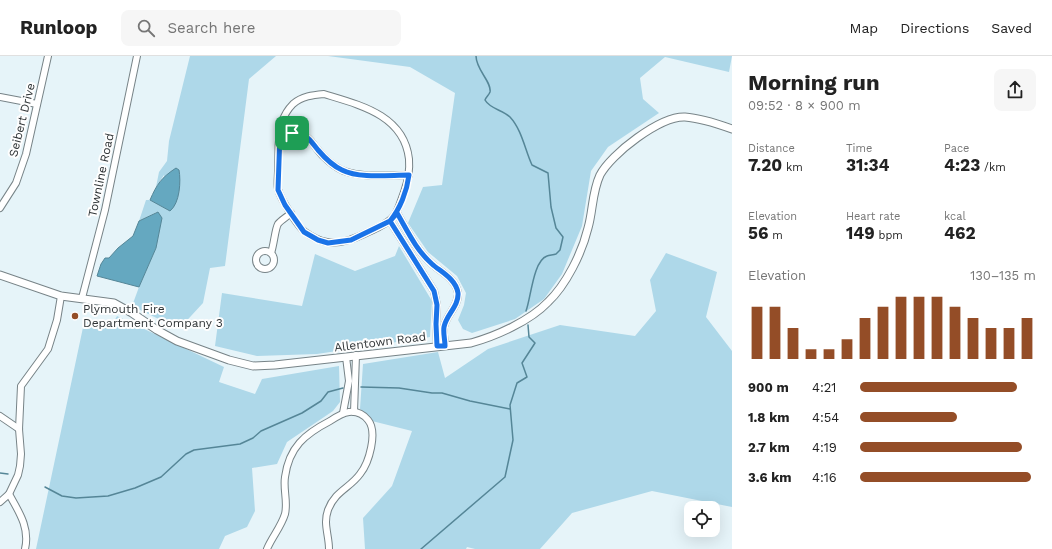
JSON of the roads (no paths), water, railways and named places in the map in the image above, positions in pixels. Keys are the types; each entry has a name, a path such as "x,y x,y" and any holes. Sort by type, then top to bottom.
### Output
{"street":[{"name":"Seibert Drive","path":"0,208 16,183 29,142 48,56"},
{"name":"Townline Road","path":"82,298 105,210 137,56"},
{"path":"324,94 345,100 384,117 398,129 405,141 408,152 410,168 409,175 397,213 390,221 351,240 328,243 318,240 304,232 285,205 278,190 280,133 282,122 292,105 300,99 310,95 324,94"},
{"path":"0,97 37,104"},
{"name":"Allentown Road","path":"0,275 61,296 114,303 177,341 229,360 254,366 445,346 476,341 497,334 525,319 548,302 567,277 584,242 596,185 603,171 617,154 642,135 667,121 684,117 702,120 732,129"},
{"path":"280,133 299,134 310,139 327,159 343,171 358,175 409,175"},
{"path":"397,213 420,251 432,264 452,280 458,291 458,299 444,328 445,346"},
{"path":"271,253 278,224 291,214"},
{"path":"390,221 434,291 437,305 437,346"},
{"path":"0,502 9,494 18,476 20,466 21,454 19,429 22,386 48,349 57,320 61,296"},
{"path":"354,412 356,355"},
{"path":"343,413 349,381 346,357"},
{"path":"267,549 285,514 285,478 294,450 313,430 343,413 354,412 364,416 372,426 371,450 360,475 340,491 332,501 328,510 326,527 329,549"},
{"path":"0,416 19,429"},
{"path":"9,494 26,529 25,549"}],"waterway":[{"path":"476,56 478,66 490,88 490,92 485,100 487,103 510,117 518,128 532,165 548,173 551,207 556,228 563,237 560,250 556,254 542,259 533,280 526,311"},
{"path":"421,549 505,477 513,440 510,405 517,383 527,377 522,363 535,343 529,337 528,325"},
{"path":"361,387 399,388 442,393 470,401 510,409"},
{"path":"45,487 62,496 76,498 108,496 135,488 161,477 186,454 194,450 240,444 253,438 261,431 302,413 321,401 328,392 343,388"},
{"path":"0,473 8,474"}],"place":[{"name":"Plymouth Fire Department Company 3","path":"75,316"}]}
